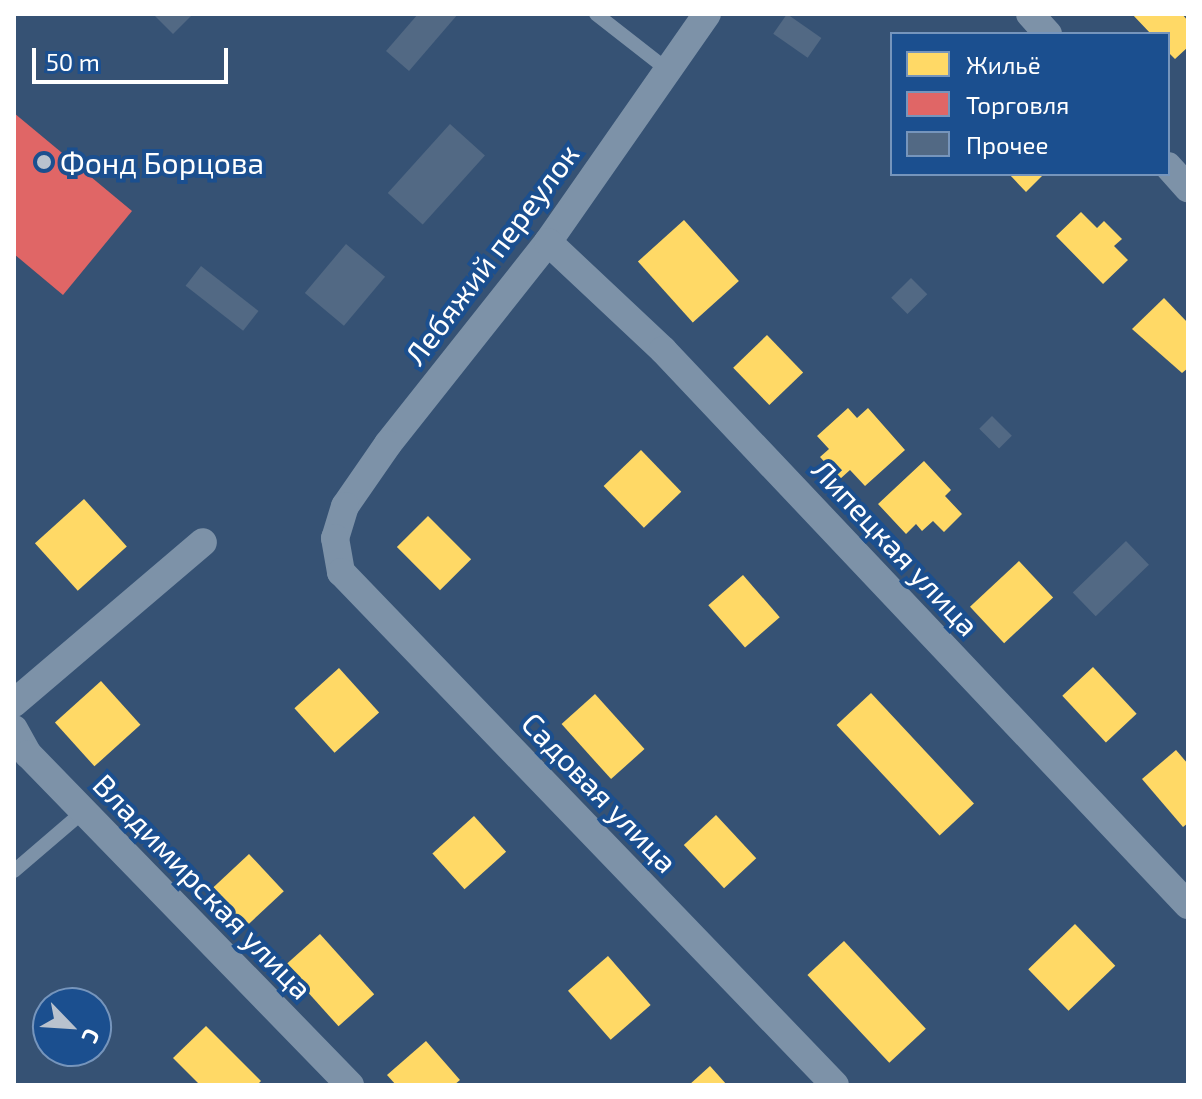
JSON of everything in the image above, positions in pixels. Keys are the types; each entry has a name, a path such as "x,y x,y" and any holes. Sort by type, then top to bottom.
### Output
{"street":[{"name":"Лебяжий переулок","path":"335,538 345,506 388,444 548,242 707,14"},
{"path":"1030,14 1046,32"},
{"path":"1170,168 1188,188"},
{"name":"Липецкая улица","path":"548,242 674,361 1188,905"},
{"name":"Садовая улица","path":"335,538 341,572 835,1085"},
{"path":"14,703 203,542"},
{"name":"Владимирская улица","path":"14,729 28,754 350,1085"}],"lane":[{"path":"596,14 669,71"},
{"path":"14,871 84,811"}],"building: Жильё":[{"path":"1132,14 1182,14 1188,21 1188,47 1175,59 1170,54 1170,32 1149,32"},
{"path":"1011,176 1042,176 1026,192"},
{"path":"1081,212 1097,228 1104,221 1122,239 1114,246 1128,260 1103,284 1056,236"},
{"path":"684,220 739,281 693,322 638,261"},
{"path":"1164,298 1188,323 1188,368 1182,373 1132,329"},
{"path":"767,335 803,372 769,405 733,368"},
{"path":"848,408 857,418 868,408 905,450 865,486 850,470 840,479 820,457 829,449 817,436"},
{"path":"641,450 681,492 644,528 604,486"},
{"path":"924,461 951,490 945,496 962,514 944,532 933,521 922,531 916,524 906,534 878,504"},
{"path":"84,499 127,547 78,591 35,543"},
{"path":"428,516 471,559 440,590 397,547"},
{"path":"1019,561 1053,598 1004,643 970,607"},
{"path":"743,575 780,617 745,647 708,605"},
{"path":"1093,667 1137,714 1106,742 1062,696"},
{"path":"339,668 379,713 335,753 294,708"},
{"path":"101,681 140,725 94,766 55,722"},
{"path":"871,693 974,803 940,835 837,725"},
{"path":"595,694 645,749 611,779 562,724"},
{"path":"1176,750 1188,764 1188,823 1183,827 1142,779"},
{"path":"716,815 756,858 724,888 684,845"},
{"path":"474,816 506,852 465,889 432,853"},
{"path":"249,854 284,891 245,927 210,890"},
{"path":"1075,924 1115,966 1069,1011 1028,969"},
{"path":"320,934 374,994 339,1026 284,966"},
{"path":"844,941 926,1029 889,1063 807,975"},
{"path":"608,956 651,1005 611,1040 568,991"},
{"path":"206,1026 261,1081 257,1085 200,1085 173,1058"},
{"path":"426,1041 460,1080 454,1085 396,1085 387,1075"},
{"path":"710,1066 727,1085 689,1085"}],"building: Торговля":[{"name":"Фонд Борцова","path":"14,113 132,211 63,295 14,254"}],"building: Прочее":[{"path":"153,14 193,14 173,34"},
{"path":"418,14 458,14 409,71 386,51"},
{"path":"787,14 821,38 808,58 773,34"},
{"path":"450,124 485,155 423,225 388,193"},
{"path":"346,244 385,277 344,326 305,293"},
{"path":"201,266 259,311 243,331 186,286"},
{"path":"911,278 927,294 907,314 891,298"},
{"path":"992,416 1012,436 999,449 979,429"},
{"path":"1126,541 1149,565 1096,616 1073,592"}],"place":[{"name":"Фонд Борцова","path":"44,162"}]}
